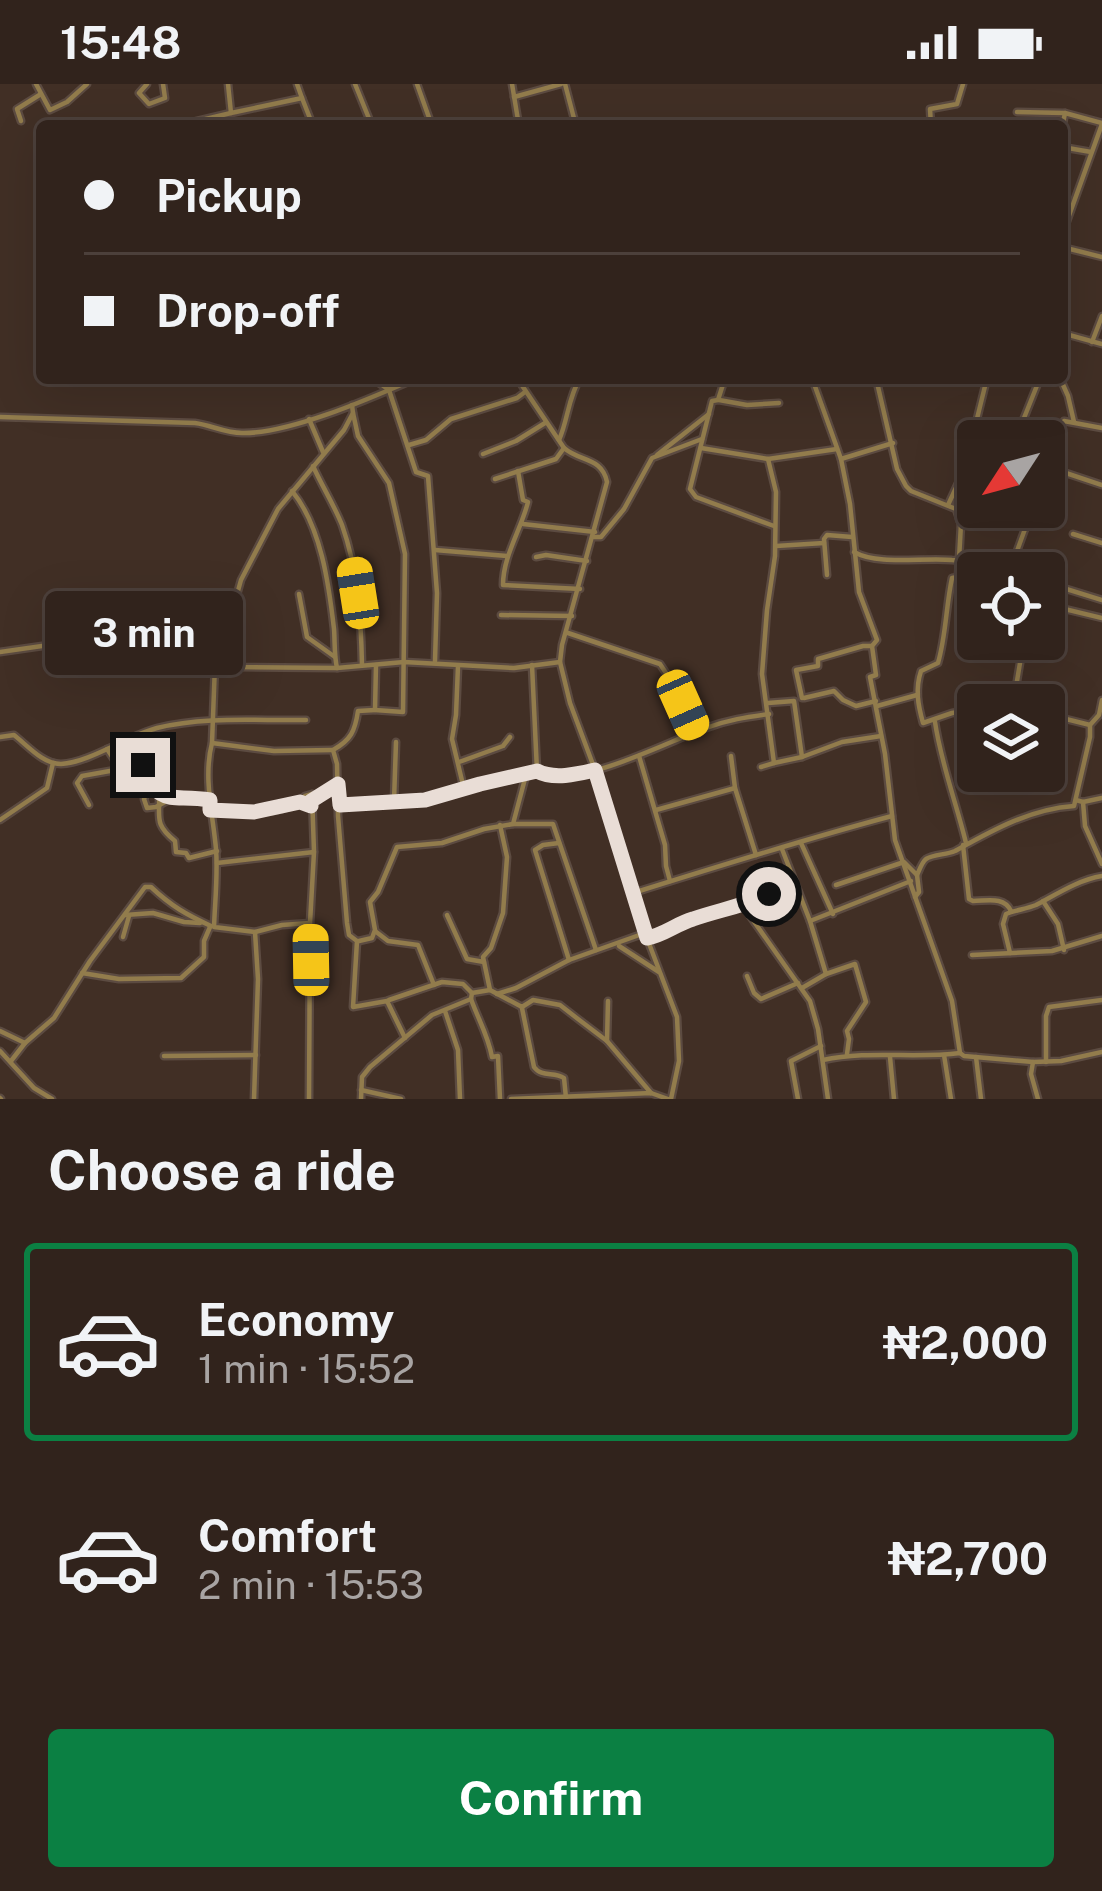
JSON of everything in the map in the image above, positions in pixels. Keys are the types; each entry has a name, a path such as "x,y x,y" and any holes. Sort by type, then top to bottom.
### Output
{"street":[{"path":"36,84 50,110 68,102 87,84"},
{"path":"147,84 139,93 149,104 165,98 164,84"},
{"path":"228,84 231,113"},
{"path":"297,84 311,120"},
{"path":"355,84 370,120"},
{"path":"417,84 430,120"},
{"path":"512,84 518,120"},
{"path":"514,97 563,84 574,120"},
{"path":"930,120 931,110 957,104 963,84"},
{"path":"21,121 16,109 41,94"},
{"path":"201,120 302,98"},
{"path":"1017,112 1065,113 1102,123 1068,215"},
{"path":"1064,120 1065,113"},
{"path":"1068,148 1091,152"},
{"path":"1068,198 1073,198"},
{"path":"1068,249 1102,257"},
{"path":"1092,342 1102,316"},
{"path":"1068,335 1102,344"},
{"path":"380,384 389,390 416,472 428,476 437,593 435,664"},
{"path":"389,390 392,384"},
{"path":"0,417 195,423 261,433 403,384"},
{"path":"511,1099 651,1093 669,1099 677,1078 679,1031 560,662 606,475 594,461 565,448 520,384"},
{"path":"559,440 577,384"},
{"path":"718,400 723,384"},
{"path":"814,384 841,459 859,592 877,640 872,646"},
{"path":"876,384 897,469 909,490 959,514 959,552"},
{"path":"948,505 961,477 986,384"},
{"path":"1023,420 1038,384"},
{"path":"1063,384 1074,422"},
{"path":"409,445 426,440 451,419 525,392"},
{"path":"774,526 693,495 690,488 712,401 779,403"},
{"path":"212,743 274,751 333,750 349,741 358,711 403,712 405,554 388,482 361,442 352,404"},
{"path":"82,973 118,979 181,978 204,957 217,863 209,753 215,664 241,580 278,509 353,413"},
{"path":"523,524 601,537 625,508 652,458 709,414"},
{"path":"309,418 323,452"},
{"path":"1065,421 1102,428"},
{"path":"483,454 545,423"},
{"path":"652,458 702,439"},
{"path":"841,459 893,443"},
{"path":"495,479 556,459 565,448"},
{"path":"700,448 769,459 837,449"},
{"path":"769,459 776,492 762,674 774,763"},
{"path":"313,466 352,556 362,665"},
{"path":"518,471 523,500 529,502 507,556 503,586 580,590"},
{"path":"1065,472 1102,484"},
{"path":"292,491 320,549 337,668"},
{"path":"1072,534 1102,543"},
{"path":"826,575 827,535 854,537"},
{"path":"774,546 824,543"},
{"path":"435,550 507,556"},
{"path":"854,552 874,560 957,560"},
{"path":"536,557 587,561"},
{"path":"957,577 952,578 938,663 921,671 917,695 923,723 957,714"},
{"path":"1065,588 1102,599"},
{"path":"299,594 307,638 334,657"},
{"path":"1065,609 1102,618"},
{"path":"500,615 572,616"},
{"path":"566,632 660,664 695,732"},
{"path":"0,652 86,643 238,667 337,668 404,662 514,668 560,662"},
{"path":"802,757 796,670 818,666 818,659 872,646"},
{"path":"872,646 877,670 870,677 895,840 914,878 915,897 952,1000 960,1053"},
{"path":"374,710 376,663"},
{"path":"532,665 537,771"},
{"path":"458,666 452,734 464,789"},
{"path":"768,703 834,691 856,706 917,695"},
{"path":"1102,700 1099,715 1090,725 1078,802 1102,864"},
{"path":"537,771 554,776 595,770 742,716 769,713"},
{"path":"934,719 958,809 969,898 1001,900 1011,911"},
{"path":"1065,719 1090,725"},
{"path":"0,736 14,735 53,763 78,760 161,727 212,720 306,720"},
{"path":"459,761 503,746 510,736"},
{"path":"760,766 881,736"},
{"path":"137,737 149,789 144,799 147,808 172,798"},
{"path":"394,801 396,742"},
{"path":"106,748 131,793 149,789 172,798 210,800"},
{"path":"333,750 347,922 349,934 357,941"},
{"path":"639,756 665,845 670,881"},
{"path":"731,756 735,788 756,855"},
{"path":"0,820 47,788 53,763"},
{"path":"89,805 77,783 82,776 143,765"},
{"path":"340,805 425,800 537,771"},
{"path":"513,824 526,775"},
{"path":"311,803 338,784"},
{"path":"656,810 735,788"},
{"path":"159,794 162,831 175,841 176,852 190,858 217,851"},
{"path":"210,810 254,812 300,802 312,794 309,1099"},
{"path":"810,921 914,878 925,860 948,854 1042,809 1102,798"},
{"path":"633,893 892,817"},
{"path":"357,941 372,938 370,902 397,847 442,843 500,825 553,824 596,950"},
{"path":"500,825 507,857 502,913 491,948 483,957 494,992 522,1006"},
{"path":"488,829 501,836"},
{"path":"559,843 535,850 569,960"},
{"path":"802,843 833,914"},
{"path":"782,848 826,974"},
{"path":"217,863 314,852"},
{"path":"836,884 904,862"},
{"path":"1010,953 1003,916 1102,877"},
{"path":"361,1099 362,1077 370,1067 445,1009 471,996 516,988 596,950 646,935 661,936 689,920 743,906 794,882"},
{"path":"11,1061 54,1018 145,887 152,887 188,917 210,925"},
{"path":"1043,901 1058,924 1064,950"},
{"path":"743,906 800,985 813,1011 827,1099"},
{"path":"127,915 146,912 255,932 310,923"},
{"path":"123,937 127,915"},
{"path":"447,915 467,959 484,962"},
{"path":"374,930 388,941 418,945 434,985"},
{"path":"254,1099 255,932"},
{"path":"972,956 1064,950 1102,936"},
{"path":"357,941 353,1007 442,982 464,984 492,1057 498,1056 500,1099"},
{"path":"616,945 659,972"},
{"path":"747,976 761,999 854,964 866,1003 847,1031 847,1054"},
{"path":"387,1000 405,1038"},
{"path":"522,1006 532,1000 560,1005 607,1041 651,1093"},
{"path":"1046,1062 1049,1006 1102,1000"},
{"path":"607,1041 608,1001"},
{"path":"522,1006 533,1067 564,1078 562,1098"},
{"path":"445,1009 458,1050 460,1099"},
{"path":"0,1030 25,1043"},
{"path":"798,1099 791,1061 821,1046"},
{"path":"0,1051 34,1088 52,1099"},
{"path":"824,1060 847,1054 960,1053 1046,1062 1102,1052"},
{"path":"890,1054 894,1099"},
{"path":"164,1055 256,1055"},
{"path":"944,1055 951,1099"},
{"path":"976,1056 981,1099"},
{"path":"1019,1060 1031,1074 1039,1099"},
{"path":"1031,1074 1033,1062"},
{"path":"361,1090 400,1099"}],"route":[{"path":"143,765 151,787 159,794 210,800 210,810 254,812 300,802 311,806 311,801 338,784 340,805 410,802 537,771 554,776 595,770 647,938 769,894"}]}
